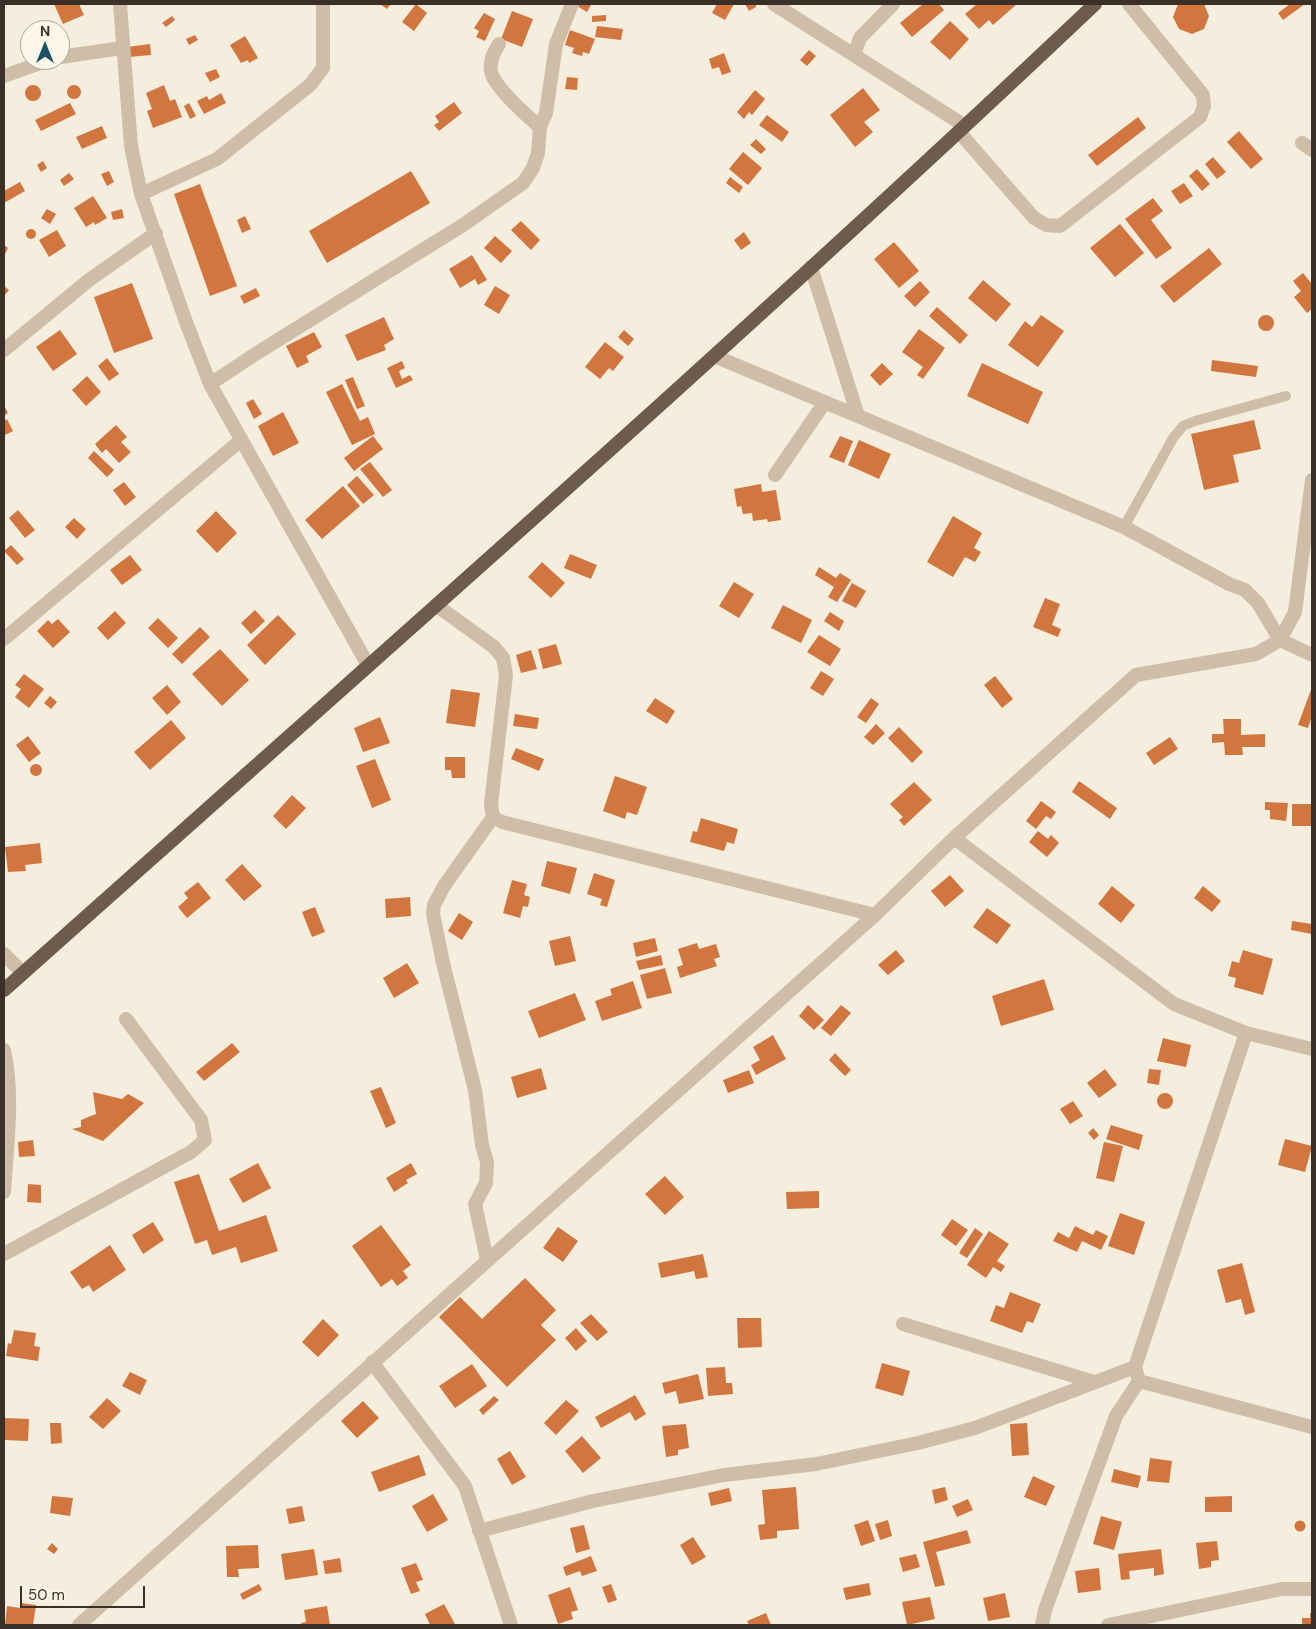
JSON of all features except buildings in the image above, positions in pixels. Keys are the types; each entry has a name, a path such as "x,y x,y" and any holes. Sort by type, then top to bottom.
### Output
{"highway":[{"path":"4,990 714,356 962,129 1095,4"}],"street":[{"path":"120,4 131,146 141,194 210,384 240,441 368,664"},
{"path":"141,194 217,159 310,85 324,68 323,4"},
{"path":"210,384 256,353 498,202 523,183 533,168 538,153 540,127 546,113 556,44 572,4"},
{"path":"774,4 854,55 962,129 1034,218 1046,225 1060,226 1200,117 1204,106 1203,95 1129,4"},
{"path":"854,55 860,38 893,4"},
{"path":"499,44 490,62 491,73 512,99 540,127"},
{"path":"70,56 122,48"},
{"path":"4,76 21,70"},
{"path":"4,350 89,280 156,233"},
{"path":"811,267 858,416"},
{"path":"714,356 1124,527 1229,584 1245,590 1258,603 1280,640 1312,655"},
{"path":"775,475 825,402"},
{"path":"4,638 240,441"},
{"path":"79,1625 875,915 954,838 1136,675 1256,654 1280,640 1295,612 1312,480"},
{"path":"436,605 494,647 503,658 506,675 491,804 494,817 502,822 875,915"},
{"path":"488,1260 475,1204 486,1183 487,1162 482,1145 475,1090 443,963 433,914 434,905 444,886 494,817"},
{"path":"954,838 1174,1004 1246,1033 1312,1049"},
{"path":"4,954 23,973"},
{"path":"4,1254 191,1152 205,1140 202,1120 126,1019"},
{"path":"1042,1625 1045,1610 1116,1416 1139,1381 1135,1367 1246,1033"},
{"path":"4,1050 8,1077 9,1120 4,1192"},
{"path":"903,1324 1094,1382"},
{"path":"372,1362 465,1486 511,1625"},
{"path":"479,1531 603,1499 724,1475 816,1464 918,1443 975,1428 1135,1367"},
{"path":"1139,1381 1312,1427"},
{"path":"1108,1625 1282,1588 1312,1590"}],"lane":[{"path":"1124,527 1173,438 1183,426 1286,396"}]}
